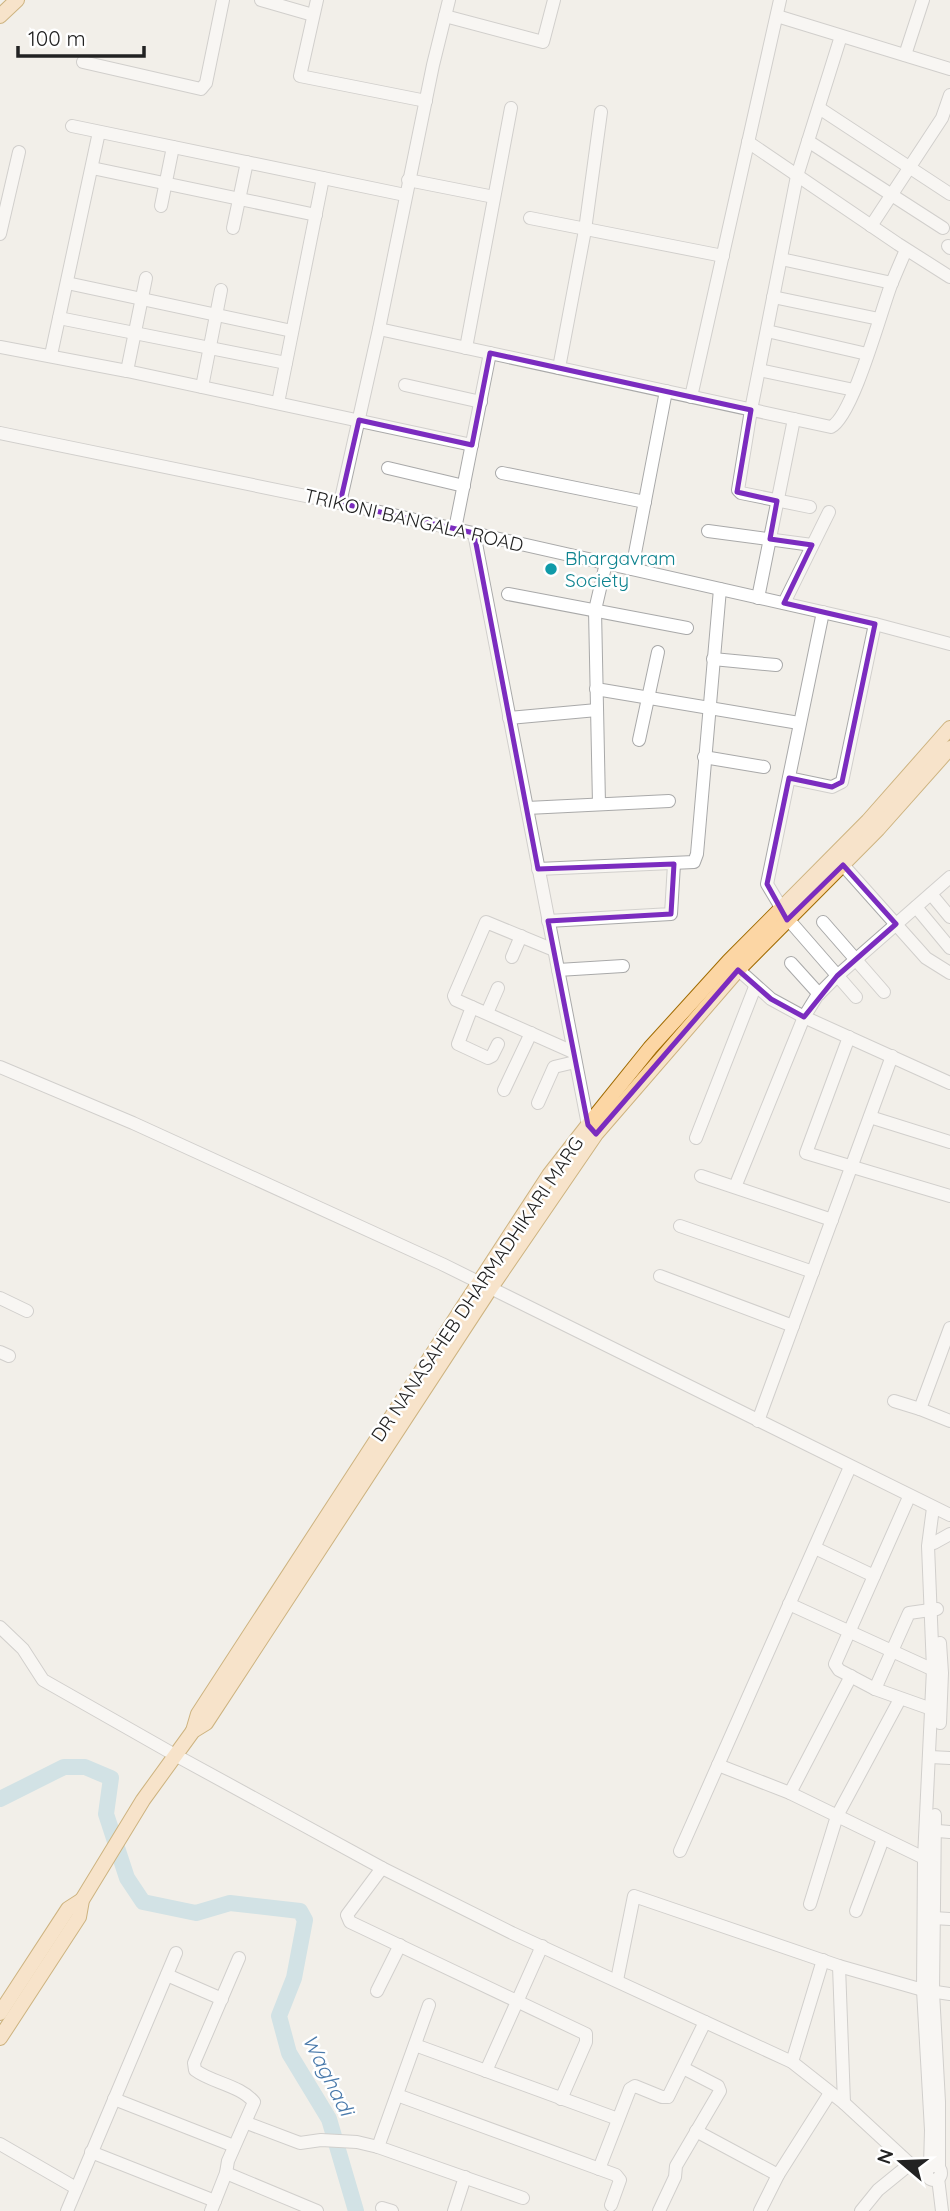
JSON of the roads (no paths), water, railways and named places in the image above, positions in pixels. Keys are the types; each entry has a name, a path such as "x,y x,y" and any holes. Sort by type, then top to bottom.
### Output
{"main road":[{"path":"0,16 17,0"},
{"name":"DR NANASAHEB DHARMADHIKARI MARG","path":"0,2038 79,1917 82,1900 94,1878 143,1800 193,1731 198,1714 485,1286 549,1175 592,1129 650,1048 784,914 950,728"},
{"name":"DR NANASAHEB DHARMADHIKARI MARG","path":"784,914 843,865 901,805 950,748"},
{"name":"DR NANASAHEB DHARMADHIKARI MARG","path":"0,2013 68,1909 82,1900"}],"street":[{"path":"83,62 201,89 206,83 223,0"},
{"path":"261,0 313,15"},
{"path":"317,0 300,76 426,101"},
{"path":"340,503 449,0"},
{"path":"445,16 543,43 554,0"},
{"path":"691,397 780,0"},
{"path":"905,55 920,1"},
{"path":"777,16 950,69"},
{"path":"810,507 741,493 738,489 797,176 841,36"},
{"path":"870,226 942,118 950,95"},
{"path":"466,348 511,108"},
{"path":"819,108 950,194"},
{"path":"559,368 585,230 601,112"},
{"path":"72,126 405,195"},
{"path":"51,355 99,132"},
{"path":"808,141 943,229"},
{"path":"748,142 950,277"},
{"path":"161,206 173,147"},
{"path":"0,234 19,152"},
{"path":"233,228 247,162"},
{"path":"92,168 316,215"},
{"path":"278,403 323,178"},
{"path":"408,180 494,197"},
{"path":"530,218 723,256"},
{"path":"379,329 827,427 839,421 854,390 906,250"},
{"path":"781,259 892,283"},
{"path":"127,371 146,278"},
{"path":"66,283 292,331"},
{"path":"202,387 221,290"},
{"path":"773,297 879,318"},
{"path":"59,318 286,363"},
{"path":"767,331 867,354"},
{"path":"0,347 51,355 472,445"},
{"path":"455,529 490,353"},
{"path":"759,370 854,390"},
{"path":"405,385 481,402"},
{"path":"632,569 666,391"},
{"path":"758,598 794,419"},
{"name":"TRIKONI BANGALA ROAD","path":"0,433 340,503 875,624 950,644"},
{"path":"388,468 464,486"},
{"path":"502,473 645,502"},
{"path":"784,603 829,512"},
{"path":"708,531 812,545"},
{"path":"474,534 574,1057 592,1129"},
{"path":"599,804 595,610 606,563"},
{"path":"538,869 691,863 696,859 720,589"},
{"path":"508,594 687,628"},
{"path":"823,612 767,884 784,914 856,997"},
{"path":"789,778 832,787 842,782 875,624"},
{"path":"639,740 658,652"},
{"path":"713,659 776,665"},
{"path":"596,689 799,723"},
{"path":"509,718 597,710"},
{"path":"704,757 764,767"},
{"path":"527,808 670,801"},
{"path":"548,920 671,914 674,864"},
{"path":"843,865 926,958 948,969"},
{"path":"735,1187 804,1017 819,994 949,879"},
{"path":"931,894 950,917"},
{"path":"916,906 950,948"},
{"path":"554,950 489,922 484,923 454,994 456,1000 530,1033 574,1057"},
{"path":"823,922 884,992"},
{"path":"512,957 521,936"},
{"path":"791,963 819,994"},
{"path":"733,965 771,999 804,1017 950,1083"},
{"path":"558,970 623,966"},
{"path":"696,1138 755,987"},
{"path":"487,1013 498,988"},
{"path":"472,1007 458,1044 488,1058 498,1044"},
{"path":"504,1090 530,1033"},
{"path":"849,1037 806,1153 950,1196"},
{"path":"758,1421 892,1056"},
{"path":"538,1103 554,1067 574,1057"},
{"path":"0,1067 133,1123 485,1286 944,1512"},
{"path":"870,1116 950,1142"},
{"path":"701,1176 832,1220"},
{"path":"680,1226 813,1272"},
{"path":"660,1276 793,1326"},
{"path":"0,1298 27,1311"},
{"path":"920,1409 950,1328"},
{"path":"894,1401 950,1421"},
{"path":"680,1851 850,1467"},
{"path":"909,1497 835,1664 839,1670 875,1689 936,1711"},
{"path":"934,1609 934,1543 944,1512"},
{"path":"935,2211 935,2130 924,1858 939,1757 934,1609 928,1546 944,1512"},
{"path":"934,1543 950,1534"},
{"path":"815,1548 874,1576"},
{"path":"789,1604 937,1671"},
{"path":"875,1689 909,1613 934,1609"},
{"path":"0,1627 23,1649 43,1679 175,1755 382,1868 542,1947 792,2062 844,2103 910,2164 933,2173"},
{"path":"790,1793 851,1676"},
{"path":"810,1904 837,1816 900,1699"},
{"path":"718,1765 790,1793 924,1858"},
{"path":"930,1830 950,1832"},
{"path":"930,1830 933,1918 928,1991 945,2103 935,2130"},
{"path":"856,1912 883,1839"},
{"path":"382,1868 347,1915 350,1922 586,2034 586,2042 561,2098"},
{"path":"617,1980 634,1896 839,1966 928,1991 950,1994"},
{"path":"933,1918 950,1919"},
{"path":"377,1991 400,1945"},
{"path":"486,2071 542,1947"},
{"path":"66,2211 176,1954"},
{"path":"92,2152 213,2206 234,2146 253,2106 251,2098 202,2075 194,2066 239,1958"},
{"path":"792,2062 823,1960"},
{"path":"839,1966 844,2103"},
{"path":"167,1975 222,1998"},
{"path":"378,2147 429,2005"},
{"path":"599,2169 632,2087 668,2097 705,2022"},
{"path":"415,2045 618,2119"},
{"path":"659,2211 675,2177 676,2166 720,2088 683,2068"},
{"path":"760,2211 778,2175 830,2092"},
{"path":"397,2095 616,2175 620,2180 611,2205"},
{"path":"114,2099 234,2146"},
{"path":"247,2123 296,2142 358,2142 378,2147 523,2198"},
{"path":"696,2131 778,2175"},
{"path":"0,2144 76,2188"},
{"path":"861,2211 878,2190 910,2164"},
{"path":"226,2173 317,2211"},
{"path":"933,2173 942,2211"},
{"path":"454,2211 465,2177"}],"waterway":[{"name":"Waghadi","path":"0,1799 64,1767 85,1767 111,1778 106,1814 127,1878 143,1902 196,1913 230,1903 300,1911 305,1920 294,1978 279,2016 289,2053 329,2119 356,2211"}],"place":[{"name":"Bhargavram Society","path":"551,569"}]}
